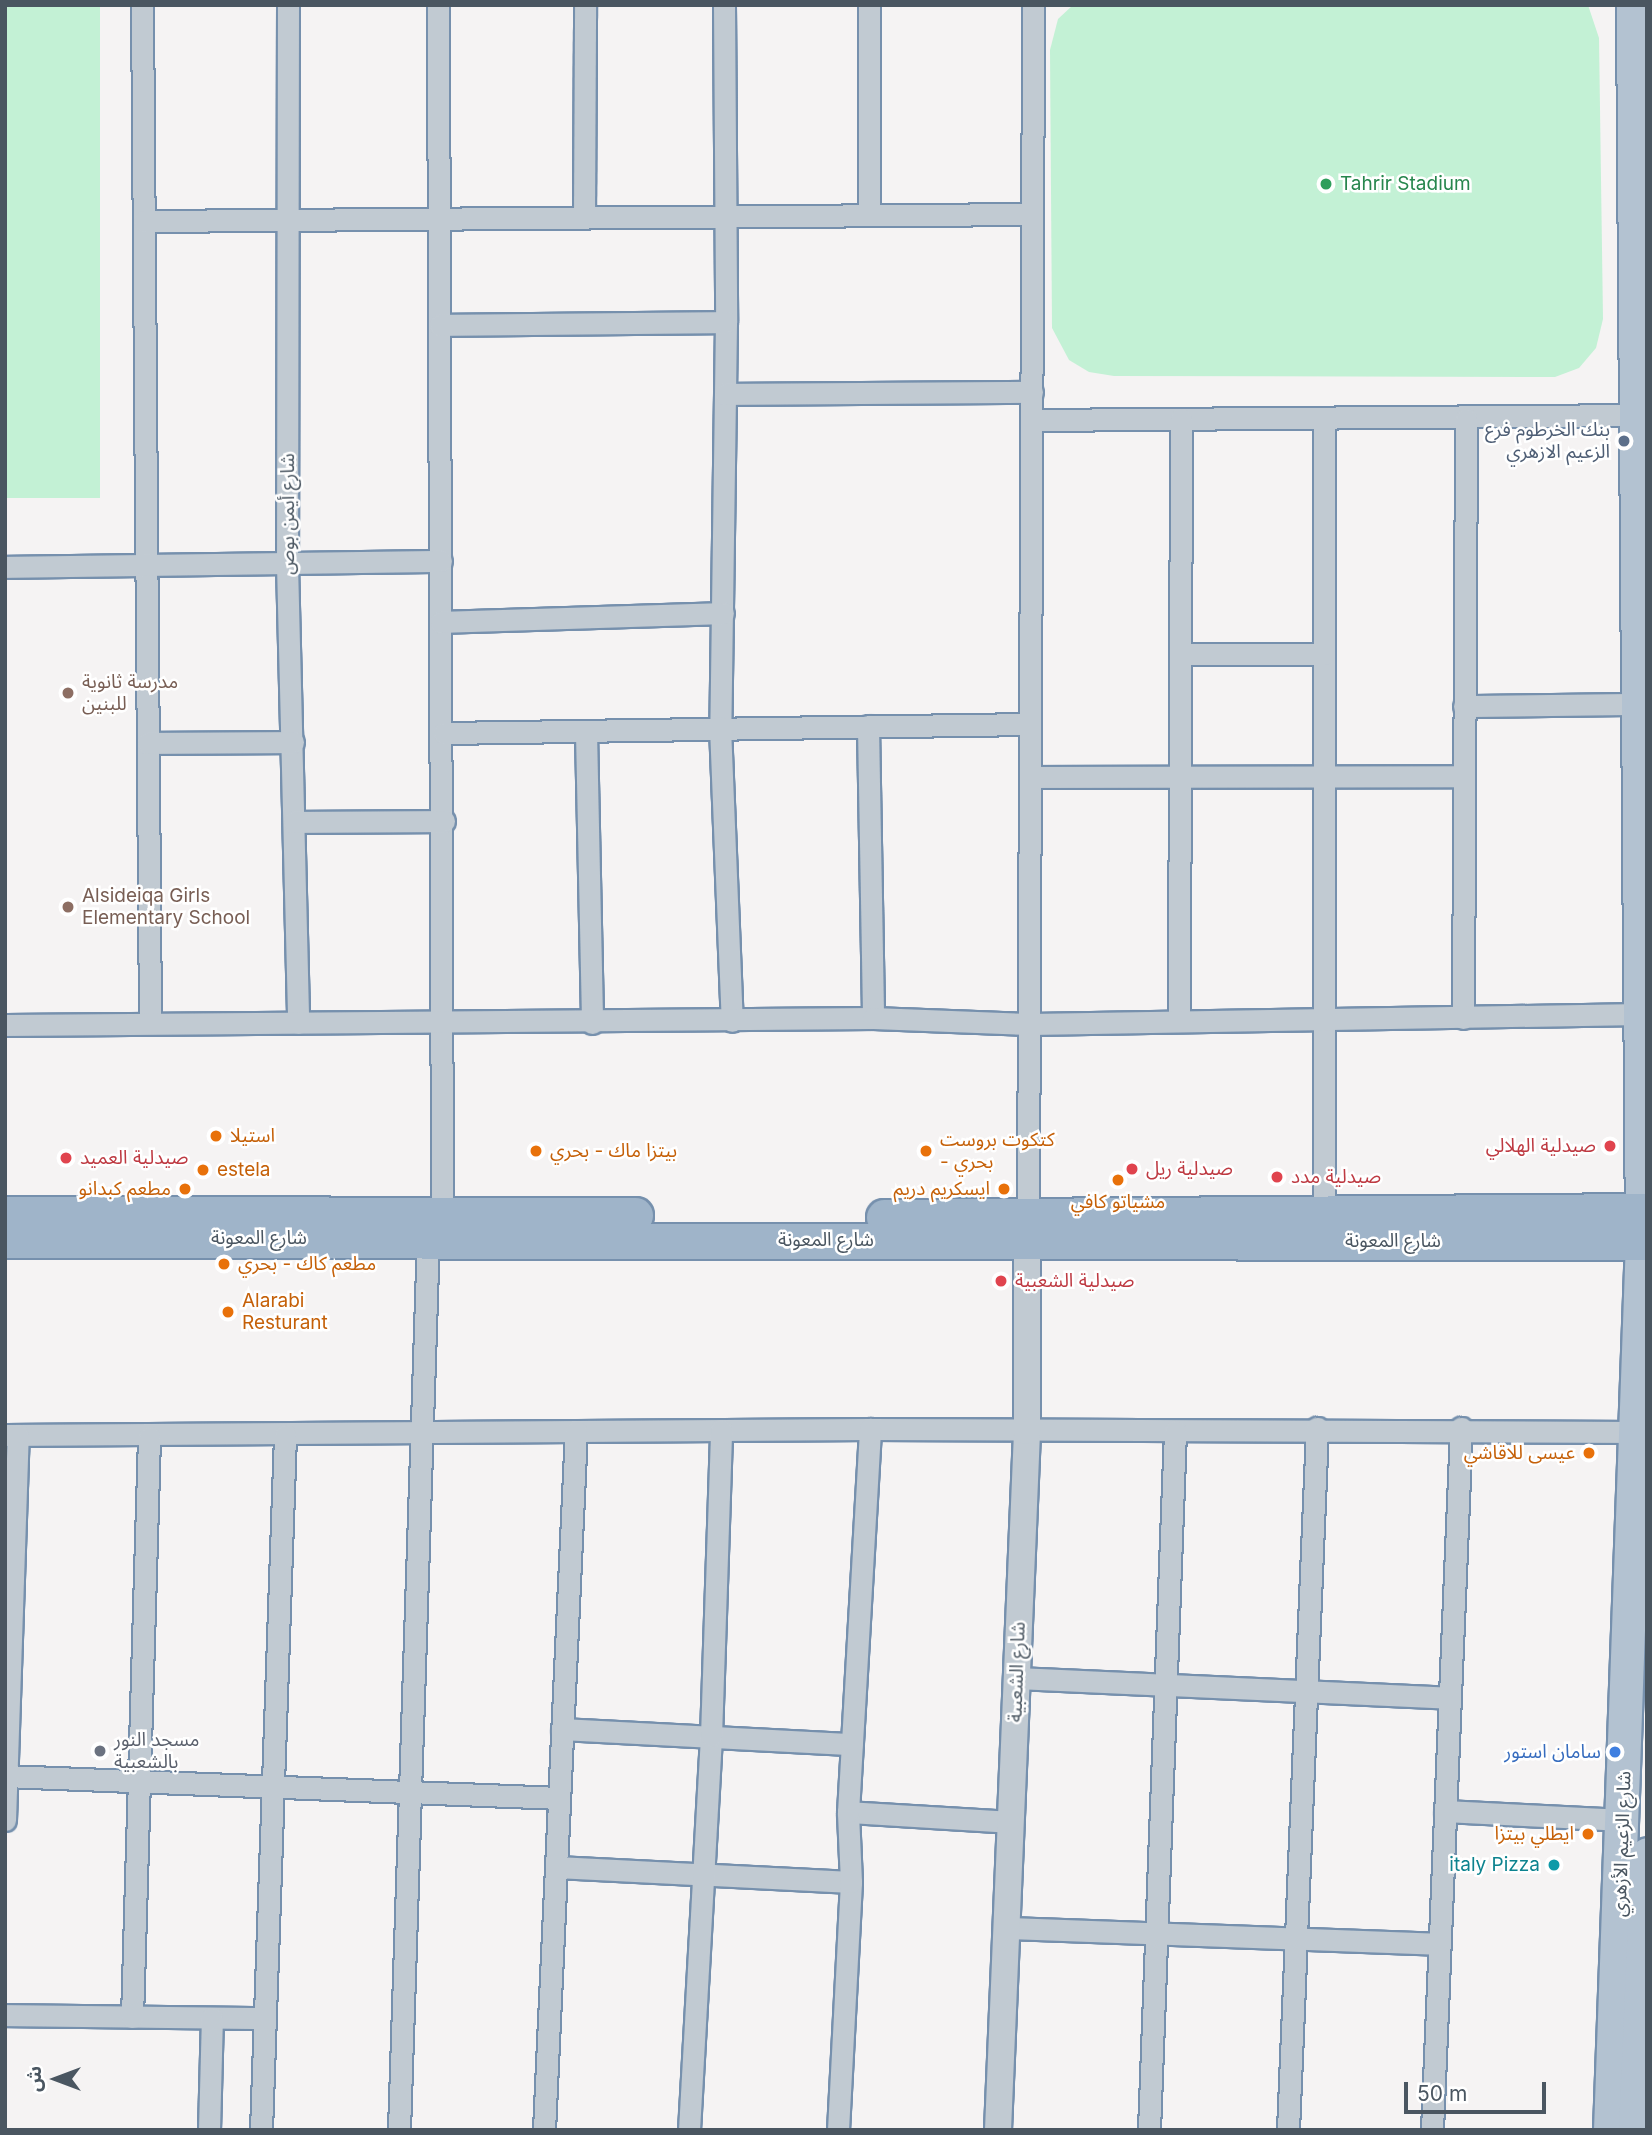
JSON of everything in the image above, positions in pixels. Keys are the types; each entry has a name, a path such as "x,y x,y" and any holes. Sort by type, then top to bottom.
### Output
{"highway":[{"name":"شارع المعونة","path":"5,1214 435,1226 1644,1226"},
{"name":"شارع المعونة","path":"1027,1228 1324,1214 1644,1226"},
{"name":"شارع المعونة","path":"5,1240 435,1226"}],"main road":[{"name":"شارع الزعيم الأزهري","path":"1610,2130 1639,1432 1644,1226 1633,5"},
{"name":"شارع الزعيم الأزهري","path":"1635,2130 1647,1854"}],"street":[{"path":"142,5 150,1022"},
{"name":"شارع أيمن بوص","path":"288,5 290,219 287,564 298,1023"},
{"path":"399,2130 424,1431 442,1025 444,733 438,5"},
{"path":"584,215 585,5"},
{"path":"724,5 726,394 720,727 732,1021"},
{"path":"869,5 869,214"},
{"path":"1027,1228 1033,5"},
{"path":"144,221 439,216 1031,214"},
{"path":"440,325 726,322"},
{"path":"726,394 1032,392"},
{"path":"1032,420 1466,419 1636,415"},
{"path":"1180,1019 1181,419"},
{"path":"1324,419 1324,1214"},
{"path":"1463,1018 1466,419"},
{"path":"5,567 441,561"},
{"path":"441,622 723,613"},
{"path":"1182,654 1324,654"},
{"path":"1464,706 1638,704"},
{"path":"444,733 1030,724"},
{"path":"867,726 873,1018"},
{"path":"586,732 592,1023"},
{"path":"148,743 293,741"},
{"path":"1031,777 1464,776"},
{"path":"294,822 444,821"},
{"path":"5,1026 150,1022 442,1025 873,1018 1030,1024 1180,1019 1640,1014"},
{"name":"شارع الشعبية","path":"998,2130 1027,1431 1027,1228"},
{"path":"5,1820 12,1435 149,1437 424,1431 1175,1431 1317,1428 1639,1432"},
{"path":"1288,2130 1317,1428"},
{"path":"1432,2130 1461,1428"},
{"path":"838,2130 851,1882 848,1812 870,1429"},
{"path":"688,2130 711,1736 721,1430"},
{"path":"1149,2130 1175,1431"},
{"path":"544,2130 576,1432"},
{"path":"261,2130 285,1435"},
{"path":"132,2017 142,1781 149,1437"},
{"path":"1016,1678 1450,1698"},
{"path":"562,1729 852,1744"},
{"path":"6,1776 559,1798"},
{"path":"1445,1811 1623,1820"},
{"path":"848,1812 1010,1822"},
{"path":"556,1867 851,1882"},
{"path":"1006,1928 1440,1944"},
{"path":"5,2015 263,2018"},
{"path":"209,2130 212,2018"}],"green space":[{"path":"5,5 100,5 100,498 5,498"},
{"name":"Tahrir Stadium","path":"1073,5 1588,5 1599,38 1603,319 1596,348 1579,368 1555,377 1114,376 1089,372 1069,360 1052,328 1050,50 1058,19"}],"place":[{"name":"Tahrir Stadium","path":"1326,184"},
{"name":"بنك الخرطوم فرع الزعيم الازهري","path":"1624,441"},
{"name":"مدرسة ثانوية للبنين","path":"68,693"},
{"name":"Alsideiqa Girls Elementary School","path":"68,907"},
{"name":"استيلا","path":"216,1136"},
{"name":"صيدلية الهلالي","path":"1610,1146"},
{"name":"بيتزا ماك - بحري","path":"536,1151"},
{"name":"كتكوت بروست - بحري","path":"926,1151"},
{"name":"صيدلية العميد","path":"66,1158"},
{"name":"صيدلية ريل","path":"1132,1169"},
{"name":"estela","path":"203,1170"},
{"name":"صيدلية مدد","path":"1277,1177"},
{"name":"مشياتو كافي","path":"1118,1180"},
{"name":"مطعم كبدانو","path":"185,1189"},
{"name":"ايسكريم دريم","path":"1004,1189"},
{"name":"مطعم كاك - بحري","path":"224,1264"},
{"name":"صيدلية الشعبية","path":"1001,1281"},
{"name":"Alarabi Resturant","path":"228,1312"},
{"name":"عيسى للاقاشي","path":"1589,1453"},
{"name":"مسجد النور بالشعبية","path":"100,1751"},
{"name":"سامان استور","path":"1615,1752"},
{"name":"ايطلي بيتزا","path":"1588,1834"},
{"name":"italy Pizza","path":"1554,1865"}]}
